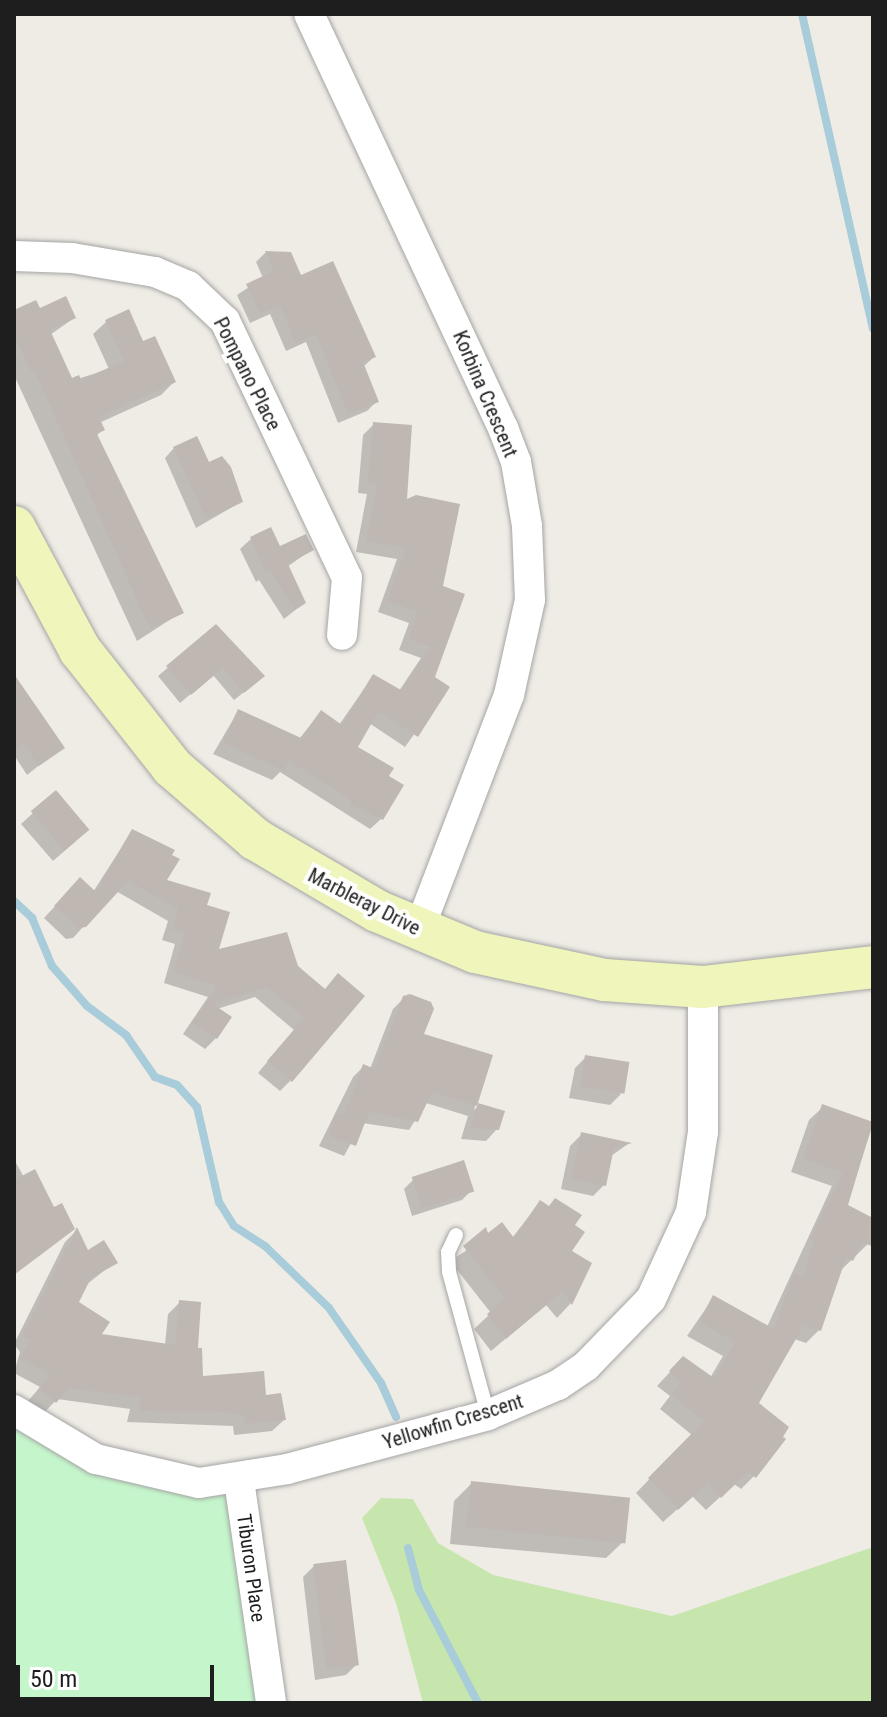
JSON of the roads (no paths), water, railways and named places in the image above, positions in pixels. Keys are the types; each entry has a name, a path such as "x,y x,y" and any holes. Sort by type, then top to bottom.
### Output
{"street":[{"name":"Korbina Crescent","path":"309,14 503,428 516,462 527,526 530,600 521,650 419,930"},
{"name":"Pompano Place","path":"14,256 72,258 155,272 188,286 225,321 347,578 342,635"},
{"name":"Marbleray Drive","path":"14,527 80,650 172,767 283,859 419,930 475,952 556,971 703,987 873,967"},
{"name":"Yellowfin Crescent","path":"14,1410 96,1459 168,1479 239,1480 488,1415 574,1374 651,1299 691,1212 699,1173 703,987"},
{"name":"Tiburon Place","path":"239,1480 271,1703"}],"lane":[{"path":"456,1235 448,1252 449,1272 488,1415"}],"waterway":[{"path":"802,14 873,328"},
{"path":"14,901 32,918 52,966 87,1006 126,1035 155,1077 177,1085 197,1107 219,1202 234,1226 266,1247 329,1308 381,1383 396,1417"},
{"path":"408,1548 419,1590 478,1703"}]}
